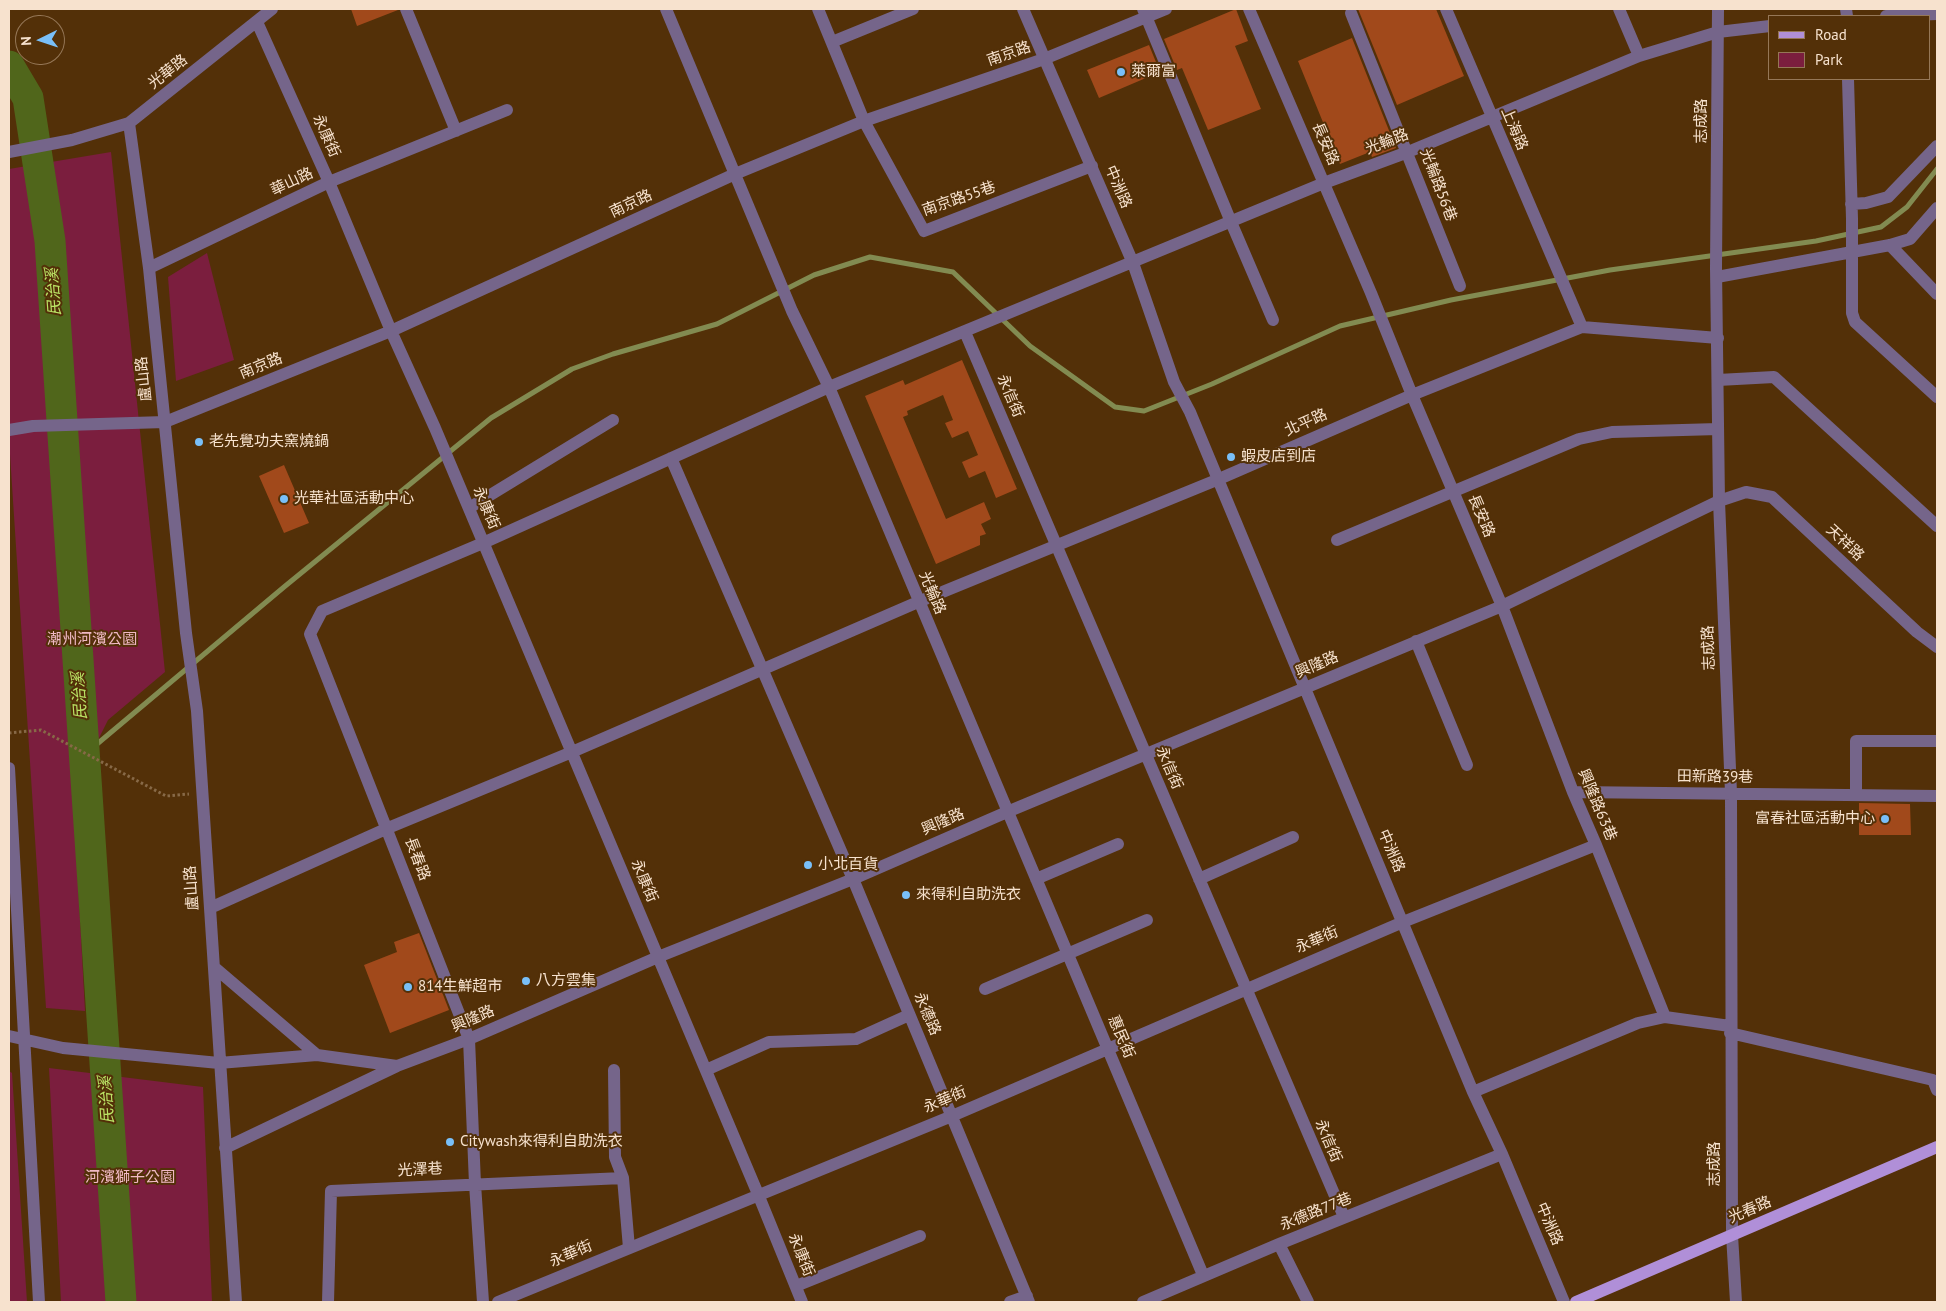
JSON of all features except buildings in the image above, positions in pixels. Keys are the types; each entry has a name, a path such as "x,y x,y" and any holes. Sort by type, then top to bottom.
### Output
{"main road":[{"name":"光春路","path":"1576,1302 1937,1147"}],"street":[{"name":"光華路","path":"9,152 72,140 129,123 272,9"},
{"path":"406,9 456,131"},
{"path":"666,9 735,174"},
{"path":"818,9 864,121"},
{"path":"832,42 913,9"},
{"name":"中洲路","path":"1023,9 1133,263 1174,382 1190,412 1219,480 1473,1092 1502,1154 1564,1302"},
{"name":"南京路","path":"9,430 33,426 165,422 391,331 735,174 864,121 1044,59 1145,13 1166,9"},
{"name":"長安路","path":"1249,9 1371,292 1412,395 1502,606"},
{"name":"上海路","path":"1446,9 1552,261 1582,327"},
{"path":"1619,9 1639,56"},
{"name":"志成路","path":"1718,9 1717,272 1719,501 1731,793 1730,1030 1732,1235 1736,1302"},
{"path":"1145,13 1230,222 1273,320"},
{"name":"光輪路56巷","path":"1351,13 1460,286"},
{"path":"1912,15 1937,14"},
{"name":"永康街","path":"257,22 329,182 391,331 435,428 802,1302"},
{"name":"光輪路","path":"970,330 1324,183 1408,152 1639,56 1718,32 1768,26"},
{"path":"1848,80 1852,220 1852,313 1855,322 1937,397"},
{"name":"華山路","path":"149,268 329,182 507,110"},
{"name":"南京路55巷","path":"864,121 924,232 1092,166"},
{"name":"盧山路","path":"129,123 149,268 186,633 197,710 219,1063"},
{"path":"1851,204 1866,203 1888,197 1937,146"},
{"name":"光輪路","path":"735,174 792,310 829,387 1007,812"},
{"path":"1717,272 1890,245 1910,239 1937,208"},
{"path":"1890,245 1937,294"},
{"name":"北平路","path":"210,908 388,828 572,752 918,602 1219,480 1412,395 1582,327 1718,338"},
{"path":"829,387 970,330"},
{"name":"永信街","path":"970,330 1057,547 1344,1218"},
{"path":"1718,380 1774,377 1937,526"},
{"name":"長春路","path":"483,1302 474,1184 469,1039 388,828 310,634 322,611 483,543 829,387"},
{"path":"468,508 613,420"},
{"path":"1337,540 1452,490 1579,439 1612,432 1718,429"},
{"name":"永德路","path":"671,458 853,879 1028,1299"},
{"name":"天祥路","path":"1502,606 1719,501 1746,492 1772,497 1917,632 1937,647"},
{"name":"興隆路","path":"225,1148 397,1066 469,1039 658,957 853,879 1007,812 1502,606"},
{"name":"興隆路63巷","path":"1502,606 1573,792 1665,1017"},
{"path":"1416,642 1467,765"},
{"path":"1856,795 1856,741 1937,741"},
{"path":"9,768 39,1302"},
{"name":"田新路39巷","path":"1573,792 1937,796"},
{"name":"惠民街","path":"1007,812 1203,1276"},
{"path":"1199,880 1293,838"},
{"path":"1036,879 1118,844"},
{"name":"永華街","path":"498,1302 952,1116 1107,1047 1402,922 1596,845"},
{"path":"985,990 1147,920"},
{"path":"214,967 317,1055"},
{"path":"706,1070 769,1042 856,1039 910,1015"},
{"path":"1473,1092 1638,1024 1665,1017 1730,1030 1933,1080 1937,1090"},
{"name":"興隆路","path":"9,1036 64,1048 219,1063 317,1055 397,1066"},
{"path":"219,1063 236,1302"},
{"path":"614,1070 615,1157 622,1178 629,1248"},
{"name":"永德路77巷","path":"1143,1302 1279,1244 1502,1154"},
{"name":"光澤巷","path":"328,1302 331,1191 622,1178"},
{"path":"796,1286 920,1236"},
{"path":"1279,1244 1308,1302"},
{"path":"1010,1302 1028,1299"}],"path":[{"path":"9,733 41,730 166,796 202,793"}],"green space":[{"name":"潮州河濱公園","path":"111,152 165,672 108,720 73,790 85,1011 46,1008 9,439 9,169"},
{"path":"207,253 234,360 176,381 168,277"},
{"name":"河濱獅子公園","path":"49,1068 203,1087 212,1302 61,1302"},
{"path":"9,1071 12,1073 27,1302 9,1302"}],"waterway":[{"name":"民治溪","path":"9,66 28,98 50,241 121,1302"},
{"path":"84,755 284,587 491,418 572,369 613,354 717,324 814,275 870,257 953,272 1030,346 1115,407 1144,411 1212,384 1340,326 1451,300 1610,270 1816,241 1881,227 1907,207 1937,169"}],"place":[{"name":"萊爾富","path":"1121,72"},
{"name":"老先覺功夫窯燒鍋","path":"199,442"},
{"name":"蝦皮店到店","path":"1231,457"},
{"name":"光華社區活動中心","path":"284,499"},
{"name":"富春社區活動中心","path":"1885,819"},
{"name":"小北百貨","path":"808,865"},
{"name":"來得利自助洗衣","path":"906,895"},
{"name":"八方雲集","path":"526,981"},
{"name":"814生鮮超市","path":"408,987"},
{"name":"Citywash來得利自助洗衣","path":"450,1142"}]}
